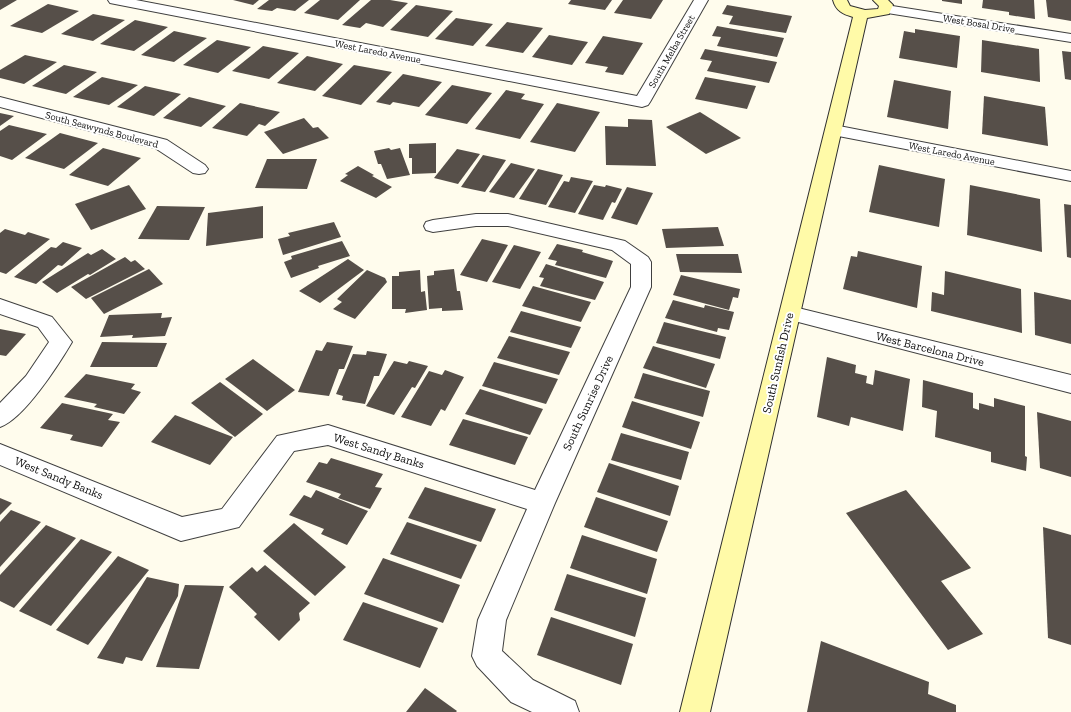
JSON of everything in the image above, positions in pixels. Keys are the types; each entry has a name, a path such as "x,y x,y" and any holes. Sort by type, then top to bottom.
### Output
{"street":[{"name":"West Laredo Avenue","path":"114,0 642,102"},
{"name":"South Melba Street","path":"642,102 700,0"},
{"path":"839,0 842,7 861,14 880,13 883,4"},
{"name":"West Bosal Drive","path":"883,4 1071,38"},
{"name":"South Sunfish Drive","path":"694,712 861,14"},
{"name":"South Seawynds Boulevard","path":"0,102 161,144 199,169"},
{"name":"West Laredo Avenue","path":"834,130 1071,176"},
{"name":"South Sunrise Drive","path":"433,226 476,220 508,220 618,245 641,262 641,287 542,503 492,620 487,656 522,691 564,712"},
{"path":"0,306 45,322 61,342 34,382 0,418"},
{"name":"West Barcelona Drive","path":"790,313 1071,384"},
{"name":"West Sandy Banks","path":"0,454 181,528 230,518 286,443 328,435 542,503"}],"building":[{"path":"0,0 17,0 0,10"},
{"path":"233,0 259,0 253,5"},
{"path":"269,0 309,0 295,11 277,8 272,11 257,9"},
{"path":"320,0 360,0 338,20 304,13"},
{"path":"371,0 390,0 408,3 383,27 366,23 360,28 342,25"},
{"path":"571,0 612,0 605,10 568,4"},
{"path":"623,0 663,0 651,19 614,13"},
{"path":"962,0 962,4 942,1"},
{"path":"983,0 1034,0 1035,19 1009,15 1009,12 982,8"},
{"path":"1046,0 1071,0 1071,21 1048,17"},
{"path":"48,4 79,11 42,33 10,26"},
{"path":"416,5 453,11 428,37 390,30"},
{"path":"727,5 792,16 786,33 729,24 733,16 722,14"},
{"path":"93,14 125,20 93,41 61,34"},
{"path":"456,18 493,24 473,46 435,39"},
{"path":"135,20 168,27 134,51 100,44"},
{"path":"507,22 543,28 523,53 485,46"},
{"path":"717,26 784,38 777,57 717,46 721,37 712,36"},
{"path":"915,29 960,36 957,68 899,58 904,31 915,33"},
{"path":"174,31 207,38 174,62 141,55"},
{"path":"549,35 588,42 572,65 532,57"},
{"path":"603,36 643,43 623,75 605,72 608,67 585,63"},
{"path":"217,40 251,47 218,73 183,65"},
{"path":"982,40 1039,49 1040,82 981,72"},
{"path":"263,46 299,53 269,79 232,71"},
{"path":"705,49 777,62 769,83 707,71 712,61 700,59"},
{"path":"1062,51 1071,52 1071,80 1065,79"},
{"path":"25,55 57,62 24,84 0,78 0,70"},
{"path":"307,56 343,64 315,91 277,83"},
{"path":"64,65 97,72 66,94 32,86"},
{"path":"354,65 392,72 361,105 322,96"},
{"path":"403,74 442,82 419,107 393,102 390,105 376,102"},
{"path":"102,77 138,85 109,105 73,97"},
{"path":"705,77 756,86 747,109 695,99"},
{"path":"894,80 951,91 948,129 887,117"},
{"path":"452,85 492,93 467,124 425,115"},
{"path":"145,86 181,94 154,116 117,107"},
{"path":"506,90 525,94 521,99 544,104 520,139 475,129"},
{"path":"984,96 1045,107 1048,146 982,134"},
{"path":"189,97 226,106 201,127 163,118"},
{"path":"240,103 280,112 265,126 259,124 247,136 212,128"},
{"path":"557,103 600,112 575,152 530,142"},
{"path":"700,112 741,138 706,154 666,127"},
{"path":"0,113 14,116 0,126"},
{"path":"304,118 313,128 318,127 329,138 283,154 264,132"},
{"path":"628,119 652,120 656,166 606,165 605,126 628,127"},
{"path":"9,125 47,134 12,160 0,156 0,131"},
{"path":"60,133 98,143 64,169 25,158"},
{"path":"436,143 436,173 412,174 412,158 409,158 409,144"},
{"path":"103,148 141,158 108,186 69,175"},
{"path":"389,148 391,150 400,148 410,175 387,179 381,164 378,164 374,151"},
{"path":"457,149 480,154 458,184 434,178"},
{"path":"483,155 506,160 485,192 461,187"},
{"path":"267,159 317,159 307,189 255,188"},
{"path":"511,163 535,169 514,198 489,192"},
{"path":"879,165 945,179 939,227 869,212"},
{"path":"358,166 392,187 376,198 340,181 348,175 345,174"},
{"path":"538,169 563,175 546,205 519,199"},
{"path":"571,177 593,181 575,213 548,207 564,181 569,182"},
{"path":"129,185 146,209 91,230 75,204"},
{"path":"594,185 605,187 606,185 622,189 615,203 612,202 603,220 578,214"},
{"path":"970,185 1040,199 1042,252 967,235"},
{"path":"627,187 653,193 637,225 611,218"},
{"path":"1064,204 1071,205 1071,258 1067,257"},
{"path":"157,206 205,207 189,240 138,239"},
{"path":"263,206 263,238 206,246 208,213"},
{"path":"334,222 341,237 283,255 278,239 290,236 288,233"},
{"path":"718,227 724,246 666,248 662,229"},
{"path":"5,229 25,235 28,232 50,239 6,274 0,272 0,233"},
{"path":"482,239 508,245 487,282 460,275"},
{"path":"342,241 350,256 318,266 319,268 291,278 284,262 292,259 291,256"},
{"path":"63,242 82,248 62,266 58,265 36,284 14,277 51,247 56,248"},
{"path":"557,244 583,250 582,252 613,261 606,278 555,265 557,261 548,259"},
{"path":"514,245 541,252 520,289 492,282"},
{"path":"102,249 116,259 57,293 42,282 88,253 91,255"},
{"path":"858,251 922,266 917,308 843,289 851,256 857,257"},
{"path":"676,254 738,254 742,273 680,272"},
{"path":"125,257 131,262 135,260 145,269 86,299 71,287"},
{"path":"348,259 364,270 320,303 299,291"},
{"path":"546,264 604,282 595,300 540,286 544,278 539,277"},
{"path":"149,269 163,284 104,314 91,298"},
{"path":"454,269 457,291 460,291 463,310 442,311 442,308 429,309 427,276 434,275 434,271"},
{"path":"367,270 385,278 387,282 355,319 333,309 342,302 337,299"},
{"path":"420,270 421,292 425,291 427,310 405,313 406,309 392,309 392,276 399,276 399,272"},
{"path":"945,271 1021,289 1022,333 931,311 932,292 944,295"},
{"path":"681,275 740,289 738,298 733,297 729,310 673,295"},
{"path":"533,286 591,302 581,322 522,306"},
{"path":"1034,292 1071,300 1071,344 1035,335"},
{"path":"673,300 704,308 705,305 734,312 729,330 718,328 717,332 665,318"},
{"path":"521,311 581,327 571,348 510,332"},
{"path":"162,313 161,318 172,317 165,336 132,338 133,335 100,337 109,315"},
{"path":"664,322 726,337 720,359 656,343"},
{"path":"0,329 26,334 6,356 0,355"},
{"path":"509,336 570,352 559,375 497,358"},
{"path":"102,342 167,343 157,367 90,367"},
{"path":"327,342 353,346 344,369 339,369 329,396 298,392 316,350 322,351"},
{"path":"653,346 715,364 706,388 643,368"},
{"path":"367,351 387,354 379,376 374,376 365,404 342,400 343,396 336,394 353,354 366,355"},
{"path":"827,357 856,365 855,373 867,376 866,383 873,385 875,370 910,379 903,431 851,417 849,426 817,417"},
{"path":"253,359 295,390 267,411 225,379"},
{"path":"394,361 407,364 409,361 428,366 415,388 412,387 394,415 366,406"},
{"path":"494,362 558,379 546,404 482,386"},
{"path":"445,370 464,377 445,411 441,409 431,426 401,417 429,371 442,375"},
{"path":"643,373 710,391 703,417 634,398"},
{"path":"86,374 135,384 131,389 141,392 124,414 94,407 97,404 64,397"},
{"path":"923,380 973,393 973,408 979,410 979,403 994,407 994,398 1025,406 1025,456 1027,457 1026,471 991,462 991,452 935,437 937,411 922,407"},
{"path":"220,382 263,414 235,437 191,403"},
{"path":"480,389 543,409 530,435 465,414"},
{"path":"632,401 700,422 691,449 622,427"},
{"path":"62,403 113,414 108,420 120,422 102,447 70,440 73,435 40,428"},
{"path":"1037,412 1071,421 1071,477 1040,468"},
{"path":"175,415 233,437 210,465 151,442"},
{"path":"463,419 528,437 515,465 449,445"},
{"path":"621,433 689,452 681,480 611,460"},
{"path":"331,458 383,474 375,487 382,488 370,509 338,498 341,494 306,482 319,462 327,464"},
{"path":"609,463 679,486 670,516 597,492"},
{"path":"425,487 496,509 481,542 408,518"},
{"path":"316,490 368,511 347,545 321,534 324,529 289,515 304,495 311,498"},
{"path":"906,490 971,568 941,581 983,634 948,650 846,513"},
{"path":"596,497 668,521 657,552 584,527"},
{"path":"0,498 12,503 0,515"},
{"path":"11,510 41,522 0,567 0,522"},
{"path":"407,522 477,545 461,579 390,554"},
{"path":"294,523 346,567 315,596 263,551"},
{"path":"46,525 76,538 14,608 0,601 0,575"},
{"path":"1043,527 1071,535 1071,645 1048,638"},
{"path":"582,535 657,559 647,594 570,568"},
{"path":"81,539 112,552 51,626 19,611"},
{"path":"118,556 149,570 88,645 56,630"},
{"path":"383,558 460,585 443,623 364,594"},
{"path":"265,565 310,603 299,613 300,620 279,641 254,617 257,614 229,587 252,567 257,572"},
{"path":"567,574 646,598 635,637 554,610"},
{"path":"147,577 179,584 178,596 142,661 126,657 123,664 97,658"},
{"path":"185,585 224,586 199,669 156,667"},
{"path":"363,602 438,628 420,668 343,640"},
{"path":"551,617 633,644 621,685 537,655"},
{"path":"821,641 929,682 928,694 956,705 956,712 807,712"},
{"path":"425,688 457,711 406,712"}]}
